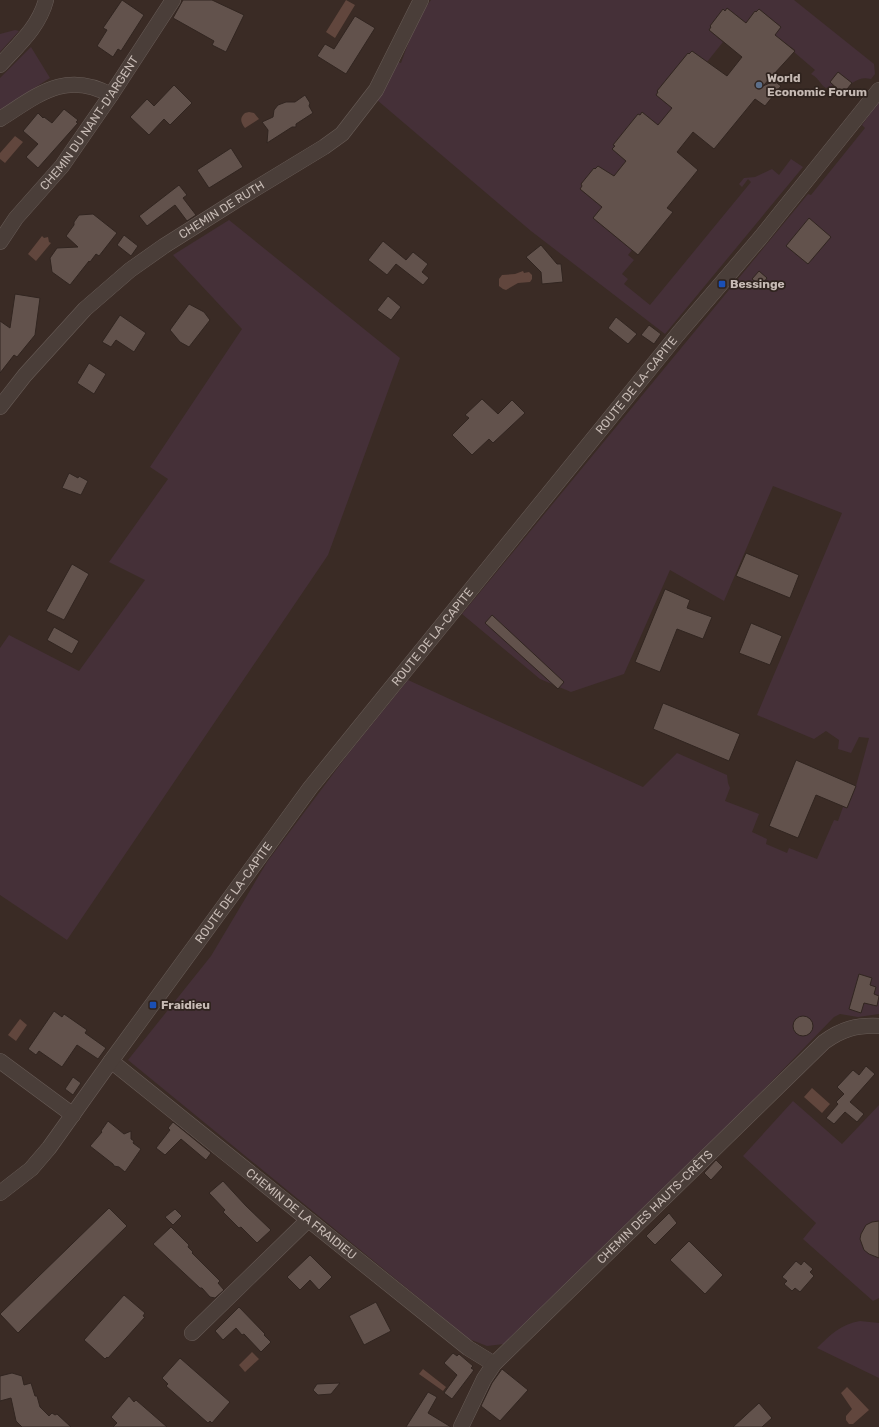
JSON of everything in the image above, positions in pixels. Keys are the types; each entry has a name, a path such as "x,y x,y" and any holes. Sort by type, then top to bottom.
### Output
{"street":[{"path":"0,65 34,26 40,16 46,0"},
{"name":"CHEMIN DU NANT-D'ARGENT","path":"0,242 16,218 62,166 111,95 172,0"},
{"name":"CHEMIN DE RUTH","path":"0,407 25,375 85,309 130,270 164,246 324,147 342,134 376,90 421,0"},
{"path":"0,119 40,94 55,88 78,84 88,85 111,95"},
{"name":"ROUTE DE LA-CAPITE","path":"0,1193 31,1169 49,1148 306,794 678,334 761,237 879,90"},
{"name":"CHEMIN DES HAUTS-CRÊTS","path":"461,1427 484,1380 494,1364 824,1042 849,1028 879,1026"},
{"path":"0,1061 74,1115"},
{"name":"CHEMIN DE LA FRAIDIEU","path":"111,1061 468,1348 494,1364"},
{"path":"192,1333 308,1220"}],"shaded area":[{"path":"346,0 355,5 335,38 326,32"},
{"path":"431,0 794,0 874,64 875,74 871,79 861,79 852,83 838,72 830,82 833,85 826,88 811,74 815,70 794,52 795,50 774,35 781,27 759,9 756,12 755,11 746,23 727,8 725,11 723,10 710,26 711,27 709,30 723,42 707,62 692,51 689,54 688,53 657,91 658,92 656,95 672,108 658,125 642,112 612,149 626,161 614,176 598,166 581,184 582,186 580,189 602,207 593,218 632,250 628,255 634,260 622,274 628,279 624,284 650,305 751,182 748,179 742,187 739,184 744,178 755,177 772,169 779,175 791,159 803,167 665,334 531,231 377,100 398,62 401,63 417,22"},
{"path":"15,30 19,31 0,52 0,34"},
{"path":"31,47 50,78 0,110 0,78"},
{"path":"879,101 879,1014 858,1017 840,1014 834,1017 709,1146 504,1344 487,1346 469,1339 128,1060 211,956 267,862 348,754 408,680 643,787 677,753 727,775 730,788 725,801 759,814 752,832 767,839 766,844 787,853 789,848 817,859 834,820 838,821 843,807 847,808 856,786 869,738 859,737 851,753 838,749 839,740 826,731 814,739 757,715 842,513 773,486 724,601 670,570 624,674 571,692 540,679 462,614 808,194 811,195 865,128 862,125"},
{"path":"245,113 254,113 259,119 245,128 241,119"},
{"path":"15,136 23,142 5,163 0,159 0,153"},
{"path":"229,220 400,358 328,555 67,940 0,895 0,648 9,635 79,671 145,580 109,562 168,479 150,467 242,329 173,255"},
{"path":"42,236 44,238 48,237 49,242 51,243 36,261 28,254"},
{"path":"523,271 524,273 529,272 532,275 530,282 518,283 506,290 499,286 499,279 502,275 515,274"},
{"path":"20,1019 27,1025 16,1041 8,1035"},
{"path":"812,1088 830,1104 822,1113 804,1097"},
{"path":"793,1101 842,1144 879,1105 879,1298 873,1301 803,1239 816,1223 743,1156"},
{"path":"860,1321 879,1323 879,1378 817,1348 841,1327"},
{"path":"252,1352 259,1359 245,1372 239,1365"},
{"path":"423,1369 446,1387 443,1391 419,1374"},
{"path":"847,1387 869,1410 853,1424 849,1424 846,1420 846,1416 852,1409 841,1393"}],"building":[{"path":"122,0 144,15 121,51 118,49 113,57 97,46 107,30 103,28"},
{"path":"183,0 212,0 244,15 226,52 212,45 214,41 173,18"},
{"path":"727,8 746,23 755,11 756,12 759,9 781,27 775,35 795,51 763,86 774,81 781,86 765,106 755,99 714,149 693,132 677,152 698,170 667,208 673,212 638,255 593,218 602,207 580,189 582,186 581,184 594,168 595,169 598,166 614,176 626,161 612,149 615,146 613,145 638,114 640,115 642,112 658,125 672,108 656,95 658,92 657,91 688,53 689,54 692,51 727,76 742,57 709,30 711,27 710,26 723,9 725,11"},
{"path":"355,16 375,28 346,74 317,56 325,44 334,49"},
{"path":"838,72 852,83 843,94 830,82"},
{"path":"174,85 192,103 170,125 164,119 149,135 130,117 147,99 154,106"},
{"path":"305,95 310,103 309,106 313,113 296,124 296,127 292,127 267,143 268,130 262,122 273,117 274,110 278,105 286,102 295,102"},
{"path":"64,109 78,120 76,122 78,123 38,168 26,157 38,144 23,131 38,113 52,123"},
{"path":"231,148 243,167 209,188 197,170"},
{"path":"179,185 187,195 183,198 196,215 187,221 175,205 147,226 139,216"},
{"path":"93,214 117,233 99,256 96,254 90,262 89,261 70,285 52,272 50,258 57,248 78,247 66,236 79,215"},
{"path":"809,218 831,237 808,264 786,246"},
{"path":"124,235 138,246 131,256 117,245"},
{"path":"383,241 406,260 413,252 428,264 422,272 429,278 423,285 396,264 387,275 368,260"},
{"path":"541,245 557,264 561,264 563,282 542,284 541,272 526,257"},
{"path":"759,271 767,278 761,286 752,279"},
{"path":"15,294 40,298 35,335 17,357 14,355 0,373 0,321 10,328"},
{"path":"388,296 401,307 391,320 377,310"},
{"path":"189,304 204,312 210,320 189,347 180,342 170,330"},
{"path":"120,315 146,333 134,352 116,340 111,347 102,342"},
{"path":"616,317 637,334 628,344 608,328"},
{"path":"649,325 661,334 654,344 641,335"},
{"path":"89,363 106,374 94,394 77,383"},
{"path":"482,399 498,414 512,400 525,413 493,443 489,439 472,455 452,435 469,418 465,415"},
{"path":"69,473 88,481 81,495 62,488"},
{"path":"746,553 799,575 790,598 736,576"},
{"path":"72,564 89,574 64,620 46,611"},
{"path":"665,589 690,600 687,608 712,617 703,639 677,629 660,672 635,662"},
{"path":"492,615 564,682 558,689 485,623"},
{"path":"751,623 782,636 770,665 739,653"},
{"path":"54,627 79,641 72,654 47,640"},
{"path":"663,703 740,734 729,761 653,729"},
{"path":"796,760 856,786 847,808 816,795 798,838 769,826"},
{"path":"859,974 872,978 870,985 876,987 874,994 879,996 877,1006 864,1003 861,1013 849,1009"},
{"path":"54,1011 62,1017 64,1014 87,1030 85,1033 106,1048 98,1059 77,1045 62,1067 39,1051 36,1055 28,1049"},
{"path":"799,1016 807,1016 813,1022 813,1030 807,1036 799,1036 793,1030 793,1022"},
{"path":"866,1066 875,1074 850,1102 864,1114 857,1122 845,1112 834,1124 826,1118 838,1104 836,1102 844,1094 837,1087 853,1070 859,1075"},
{"path":"73,1077 81,1083 73,1095 65,1089"},
{"path":"108,1121 124,1134 131,1131 131,1139 134,1141 133,1143 141,1149 125,1172 119,1167 114,1166 90,1146 102,1132 101,1131"},
{"path":"173,1122 211,1153 206,1160 181,1139 165,1155 156,1148 170,1130 168,1128"},
{"path":"716,1160 723,1167 711,1180 704,1173"},
{"path":"223,1181 271,1230 257,1243 223,1212 225,1210 209,1193"},
{"path":"109,1208 127,1226 18,1333 0,1314"},
{"path":"175,1209 182,1216 173,1225 165,1217"},
{"path":"669,1213 677,1223 655,1245 646,1236"},
{"path":"879,1221 879,1258 864,1250 860,1239 866,1225"},
{"path":"171,1227 189,1245 188,1247 193,1252 192,1253 220,1281 218,1283 224,1290 215,1298 210,1297 153,1244"},
{"path":"689,1241 723,1275 705,1294 670,1260"},
{"path":"310,1255 332,1277 319,1290 310,1280 300,1290 287,1277"},
{"path":"796,1261 801,1265 804,1261 813,1269 810,1272 814,1276 800,1292 795,1288 792,1291 784,1284 787,1281 782,1277"},
{"path":"124,1295 145,1313 143,1316 145,1317 108,1358 107,1357 105,1359 84,1340"},
{"path":"376,1302 391,1331 364,1345 349,1316"},
{"path":"239,1307 271,1342 261,1352 244,1334 242,1335 236,1328 223,1340 215,1331"},
{"path":"453,1353 457,1356 459,1354 473,1366 471,1368 474,1370 452,1399 444,1393 457,1375 444,1363"},
{"path":"180,1358 230,1402 212,1423 210,1421 208,1423 166,1386 168,1384 162,1378"},
{"path":"502,1369 528,1390 500,1421 481,1406 492,1383"},
{"path":"12,1373 22,1376 24,1385 31,1383 40,1407 49,1416 52,1413 55,1415 57,1414 71,1427 22,1427 16,1421 11,1398 0,1401 0,1376"},
{"path":"340,1383 331,1394 318,1395 313,1390 317,1384"},
{"path":"428,1392 437,1397 428,1413 451,1427 406,1427"},
{"path":"129,1396 134,1402 136,1400 167,1427 113,1427 117,1423 111,1417"},
{"path":"759,1403 772,1418 762,1427 733,1427"}],"place":[{"name":"World Economic Forum","path":"759,85"},
{"name":"Bessinge","path":"722,284"},
{"name":"Fraidieu","path":"153,1005"}]}
